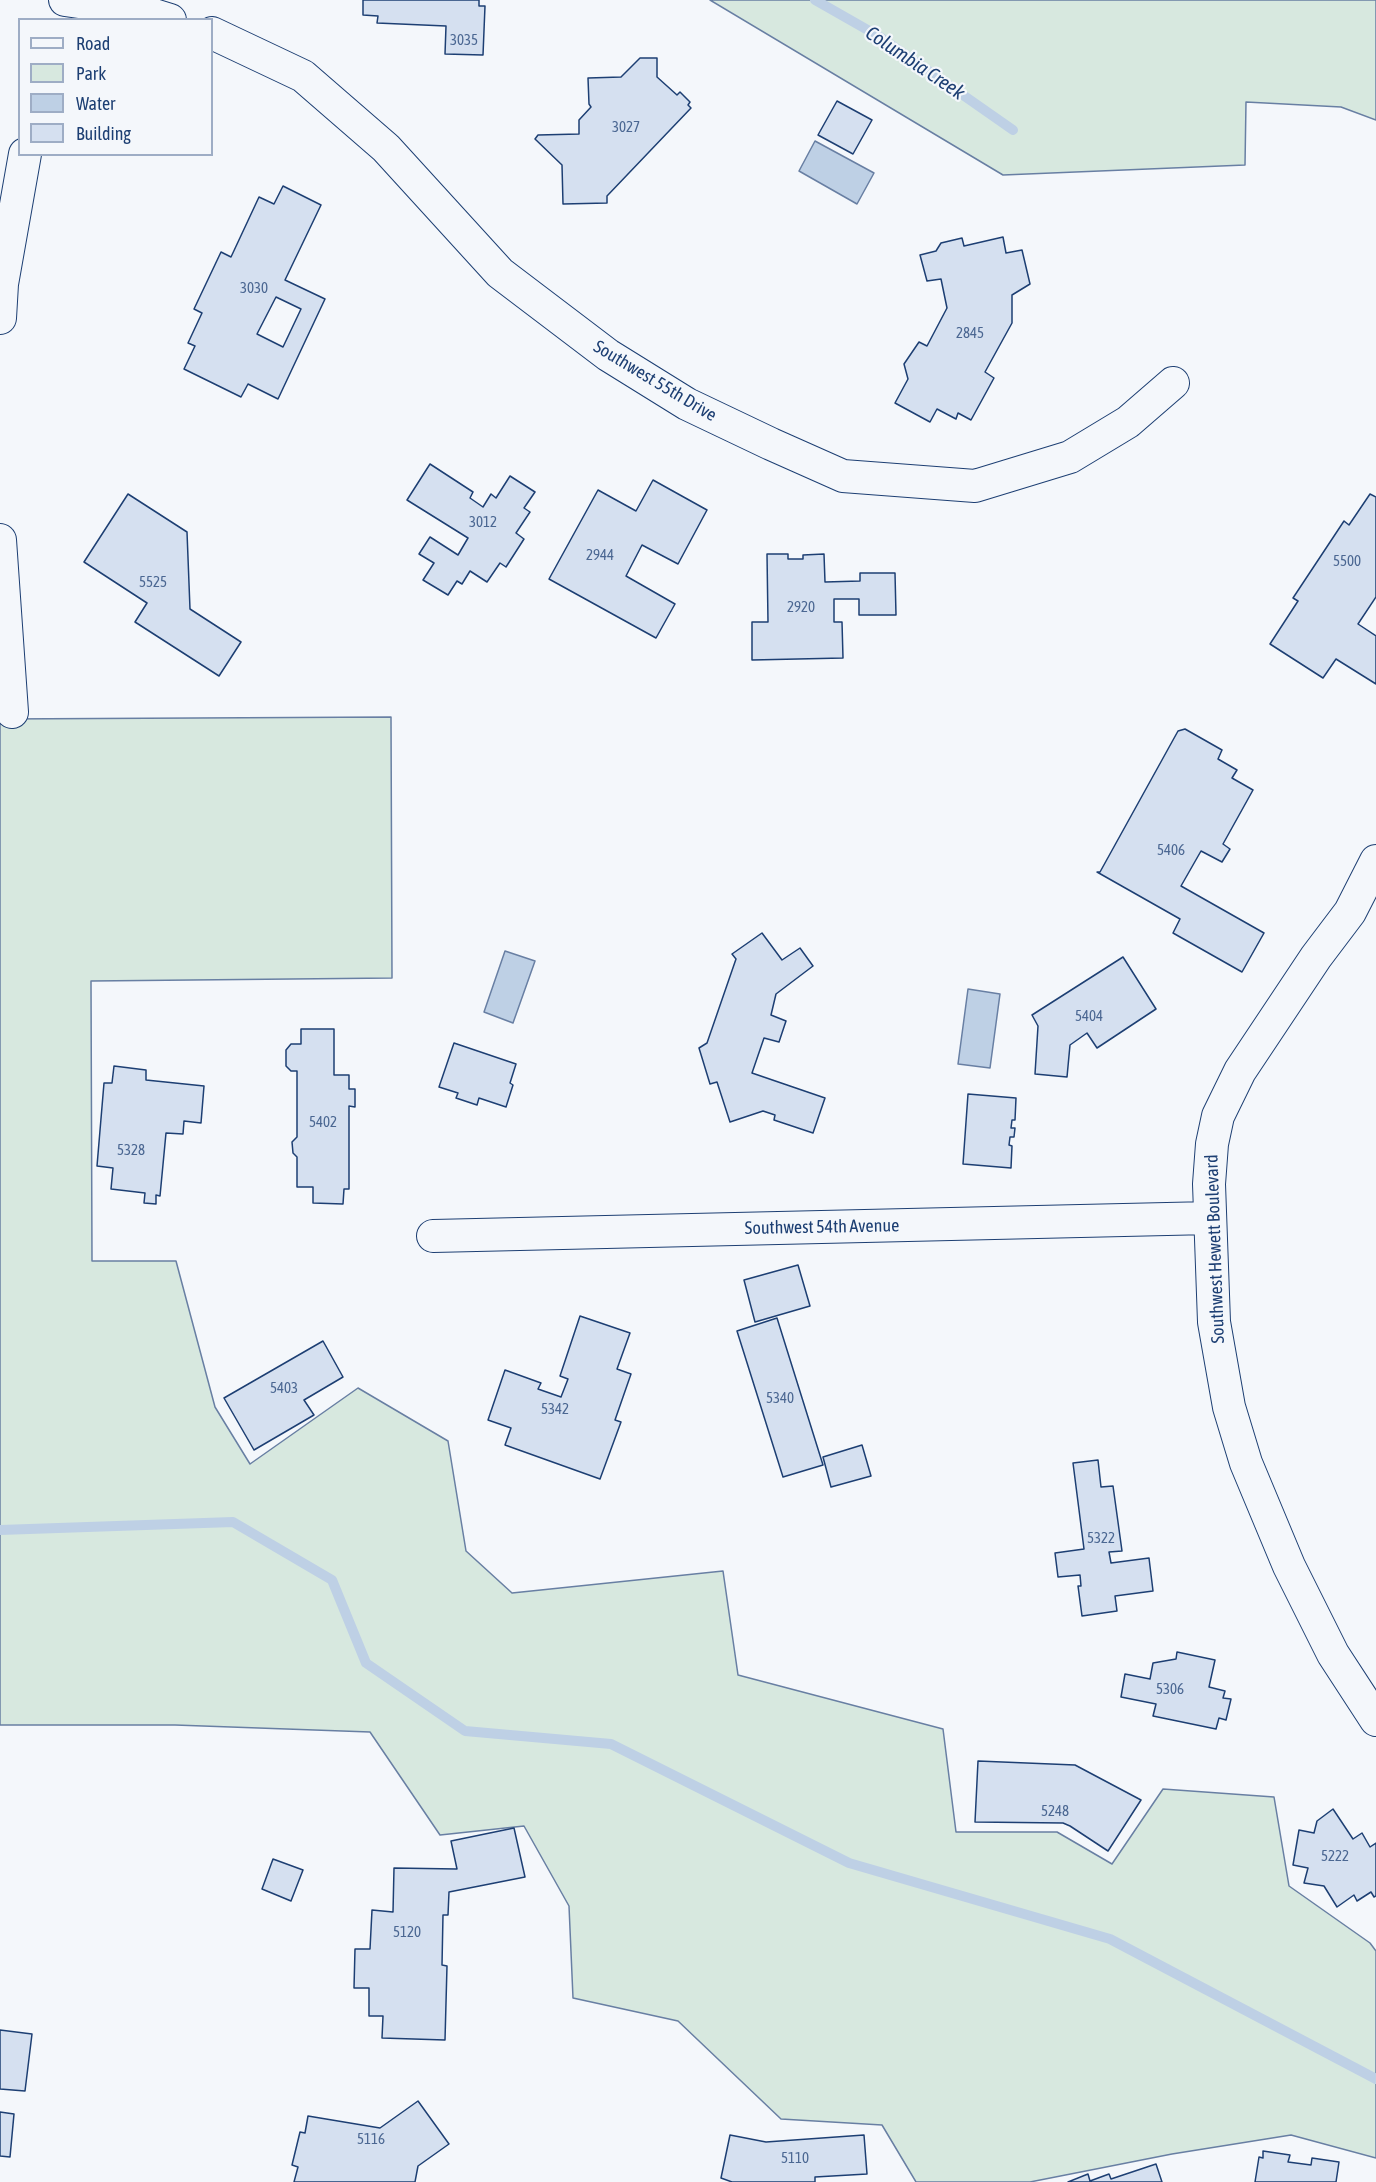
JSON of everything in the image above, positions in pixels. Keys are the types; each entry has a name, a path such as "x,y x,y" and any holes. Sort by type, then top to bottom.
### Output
{"street":[{"path":"48,18 52,0"},
{"path":"65,0 141,11 164,18"},
{"name":"Southwest 55th Drive","path":"213,33 303,76 386,148 500,273 608,355 687,404 843,476 975,486 1070,458 1128,422 1173,383"},
{"path":"0,318 2,284 25,156"},
{"path":"0,540 12,712"},
{"name":"Southwest Hewett Boulevard","path":"1376,861 1350,912 1285,1002 1240,1071 1227,1096 1218,1116 1212,1144 1210,1218 1216,1346 1229,1407 1246,1463 1294,1576 1334,1654 1376,1720"},
{"name":"Southwest 54th Avenue","path":"433,1236 1210,1218"}],"green space":[{"path":"710,0 1376,0 1376,120 1341,107 1246,102 1245,165 1003,175"},
{"path":"391,717 392,978 91,981 92,1261 176,1261 215,1407 250,1464 358,1388 448,1441 466,1551 512,1593 723,1571 738,1675 943,1729 956,1832 1057,1832 1112,1864 1163,1789 1274,1797 1289,1886 1370,1943 1376,1951 1376,2158 1291,2135 1172,2154 1030,2182 916,2182 882,2125 781,2119 678,2021 573,1998 569,1906 524,1826 440,1835 370,1732 175,1725 0,1725 0,719"}],"water":[{"path":"815,141 874,173 857,204 799,171"},
{"path":"505,951 535,961 513,1023 484,1012"},
{"path":"968,989 1000,994 990,1068 958,1064"}],"building":[{"path":"363,0 479,0 479,6 485,6 483,55 445,54 446,26 377,23 378,16 363,15"},
{"path":"640,58 657,58 657,77 677,95 680,92 690,102 688,105 691,108 607,196 607,203 563,204 562,165 535,139 538,135 579,134 579,120 591,107 588,78 621,77"},
{"path":"837,101 872,120 853,154 818,135"},
{"path":"283,186 321,205 285,280 325,299 278,399 248,384 241,397 184,369 195,346 188,343 202,313 194,309 221,252 231,257 259,197 274,204","holes":["276,297 301,309 283,347 257,334"]},
{"path":"1003,237 1006,253 1022,250 1030,284 1012,295 1012,323 985,372 994,378 971,420 958,413 956,419 937,409 930,422 895,403 908,379 904,364 919,342 927,346 947,308 941,279 927,281 920,255 936,251 941,243 962,238 964,246"},
{"path":"430,464 473,492 470,498 483,507 491,494 496,498 510,476 535,492 524,508 530,512 516,533 524,539 506,567 500,563 487,582 470,571 462,584 457,581 448,595 423,580 434,563 419,554 430,537 458,555 468,538 407,500"},
{"path":"653,480 707,510 678,564 642,545 626,576 675,604 656,638 549,579 598,490 636,511"},
{"path":"128,494 187,532 190,609 241,642 219,676 135,622 147,603 84,562"},
{"path":"1370,494 1376,497 1376,597 1358,624 1376,636 1376,684 1336,659 1323,678 1270,644 1298,601 1293,598 1344,521 1349,525"},
{"path":"767,554 788,554 788,559 803,559 803,555 824,554 825,582 860,581 860,573 895,573 896,615 859,615 859,599 834,599 834,622 842,622 843,658 752,660 752,622 768,622"},
{"path":"1185,729 1222,750 1218,759 1237,770 1232,778 1253,790 1223,844 1230,849 1222,862 1201,851 1181,886 1264,933 1242,972 1173,933 1180,919 1097,872 1100,872 1178,731"},
{"path":"762,933 782,960 800,948 813,966 776,994 771,1015 786,1021 779,1042 764,1038 752,1073 825,1098 813,1133 774,1120 775,1115 763,1111 730,1122 717,1082 710,1084 699,1048 707,1043 736,959 732,954"},
{"path":"1123,957 1156,1009 1097,1048 1087,1033 1070,1045 1067,1077 1035,1074 1038,1026 1032,1015"},
{"path":"301,1029 334,1029 334,1075 349,1075 349,1089 355,1089 355,1107 349,1106 349,1189 344,1189 343,1204 313,1203 313,1187 297,1187 297,1157 293,1153 292,1142 297,1137 297,1071 291,1071 286,1066 286,1050 291,1044 301,1044"},
{"path":"454,1043 516,1064 510,1083 513,1085 506,1107 479,1098 477,1105 456,1098 458,1093 439,1087"},
{"path":"114,1066 146,1070 146,1080 204,1086 201,1123 184,1121 183,1134 166,1133 160,1196 156,1195 156,1204 144,1203 145,1193 111,1189 113,1168 97,1166 104,1083 112,1083"},
{"path":"968,1094 1016,1098 1015,1120 1012,1120 1011,1128 1015,1128 1014,1137 1010,1137 1009,1145 1012,1146 1011,1168 963,1164"},
{"path":"798,1265 810,1306 755,1322 744,1280"},
{"path":"580,1316 630,1333 617,1369 631,1374 615,1420 621,1422 600,1479 505,1445 511,1428 488,1420 505,1370 541,1383 538,1389 561,1397 568,1379 560,1376"},
{"path":"777,1318 823,1465 783,1477 737,1331"},
{"path":"323,1341 343,1377 304,1400 314,1415 254,1450 224,1398"},
{"path":"862,1445 871,1476 831,1487 823,1457"},
{"path":"1098,1460 1101,1487 1113,1486 1122,1551 1109,1552 1111,1563 1149,1558 1153,1591 1115,1596 1117,1611 1082,1616 1078,1586 1081,1586 1080,1575 1058,1577 1055,1553 1084,1549 1073,1463"},
{"path":"1177,1652 1215,1660 1209,1687 1225,1691 1223,1698 1231,1699 1226,1720 1219,1718 1216,1729 1153,1716 1156,1704 1121,1697 1125,1674 1150,1679 1153,1663 1176,1659"},
{"path":"978,1761 1075,1765 1141,1800 1108,1851 1063,1823 975,1822"},
{"path":"1333,1809 1353,1839 1362,1833 1370,1847 1376,1843 1376,1896 1374,1897 1371,1892 1357,1901 1354,1895 1337,1907 1324,1886 1304,1883 1308,1868 1293,1865 1299,1830 1314,1833 1317,1821"},
{"path":"514,1828 525,1877 449,1892 448,1915 443,1915 442,1965 447,1966 445,2040 382,2038 383,2016 369,2016 369,1988 354,1988 355,1949 370,1949 372,1910 393,1912 394,1868 457,1869 451,1841"},
{"path":"273,1859 303,1870 291,1901 262,1889"},
{"path":"0,2030 32,2034 25,2091 0,2089"},
{"path":"418,2101 449,2144 418,2166 415,2182 294,2182 298,2167 292,2165 300,2132 305,2133 308,2116 380,2128"},
{"path":"0,2112 14,2114 10,2157 0,2156"},
{"path":"730,2135 766,2142 864,2135 867,2174 815,2177 815,2182 732,2182 721,2178"},
{"path":"1263,2151 1290,2155 1288,2162 1311,2165 1312,2158 1339,2162 1336,2182 1255,2182 1259,2157 1263,2158"},
{"path":"1156,2164 1162,2182 1068,2182 1088,2174 1090,2181 1109,2174 1111,2179"}],"waterway":[{"name":"Columbia Creek","path":"815,0 880,37 1013,130"},
{"path":"0,1530 233,1522 332,1580 366,1663 465,1731 611,1744 849,1863 1110,1939 1376,2079"}]}
